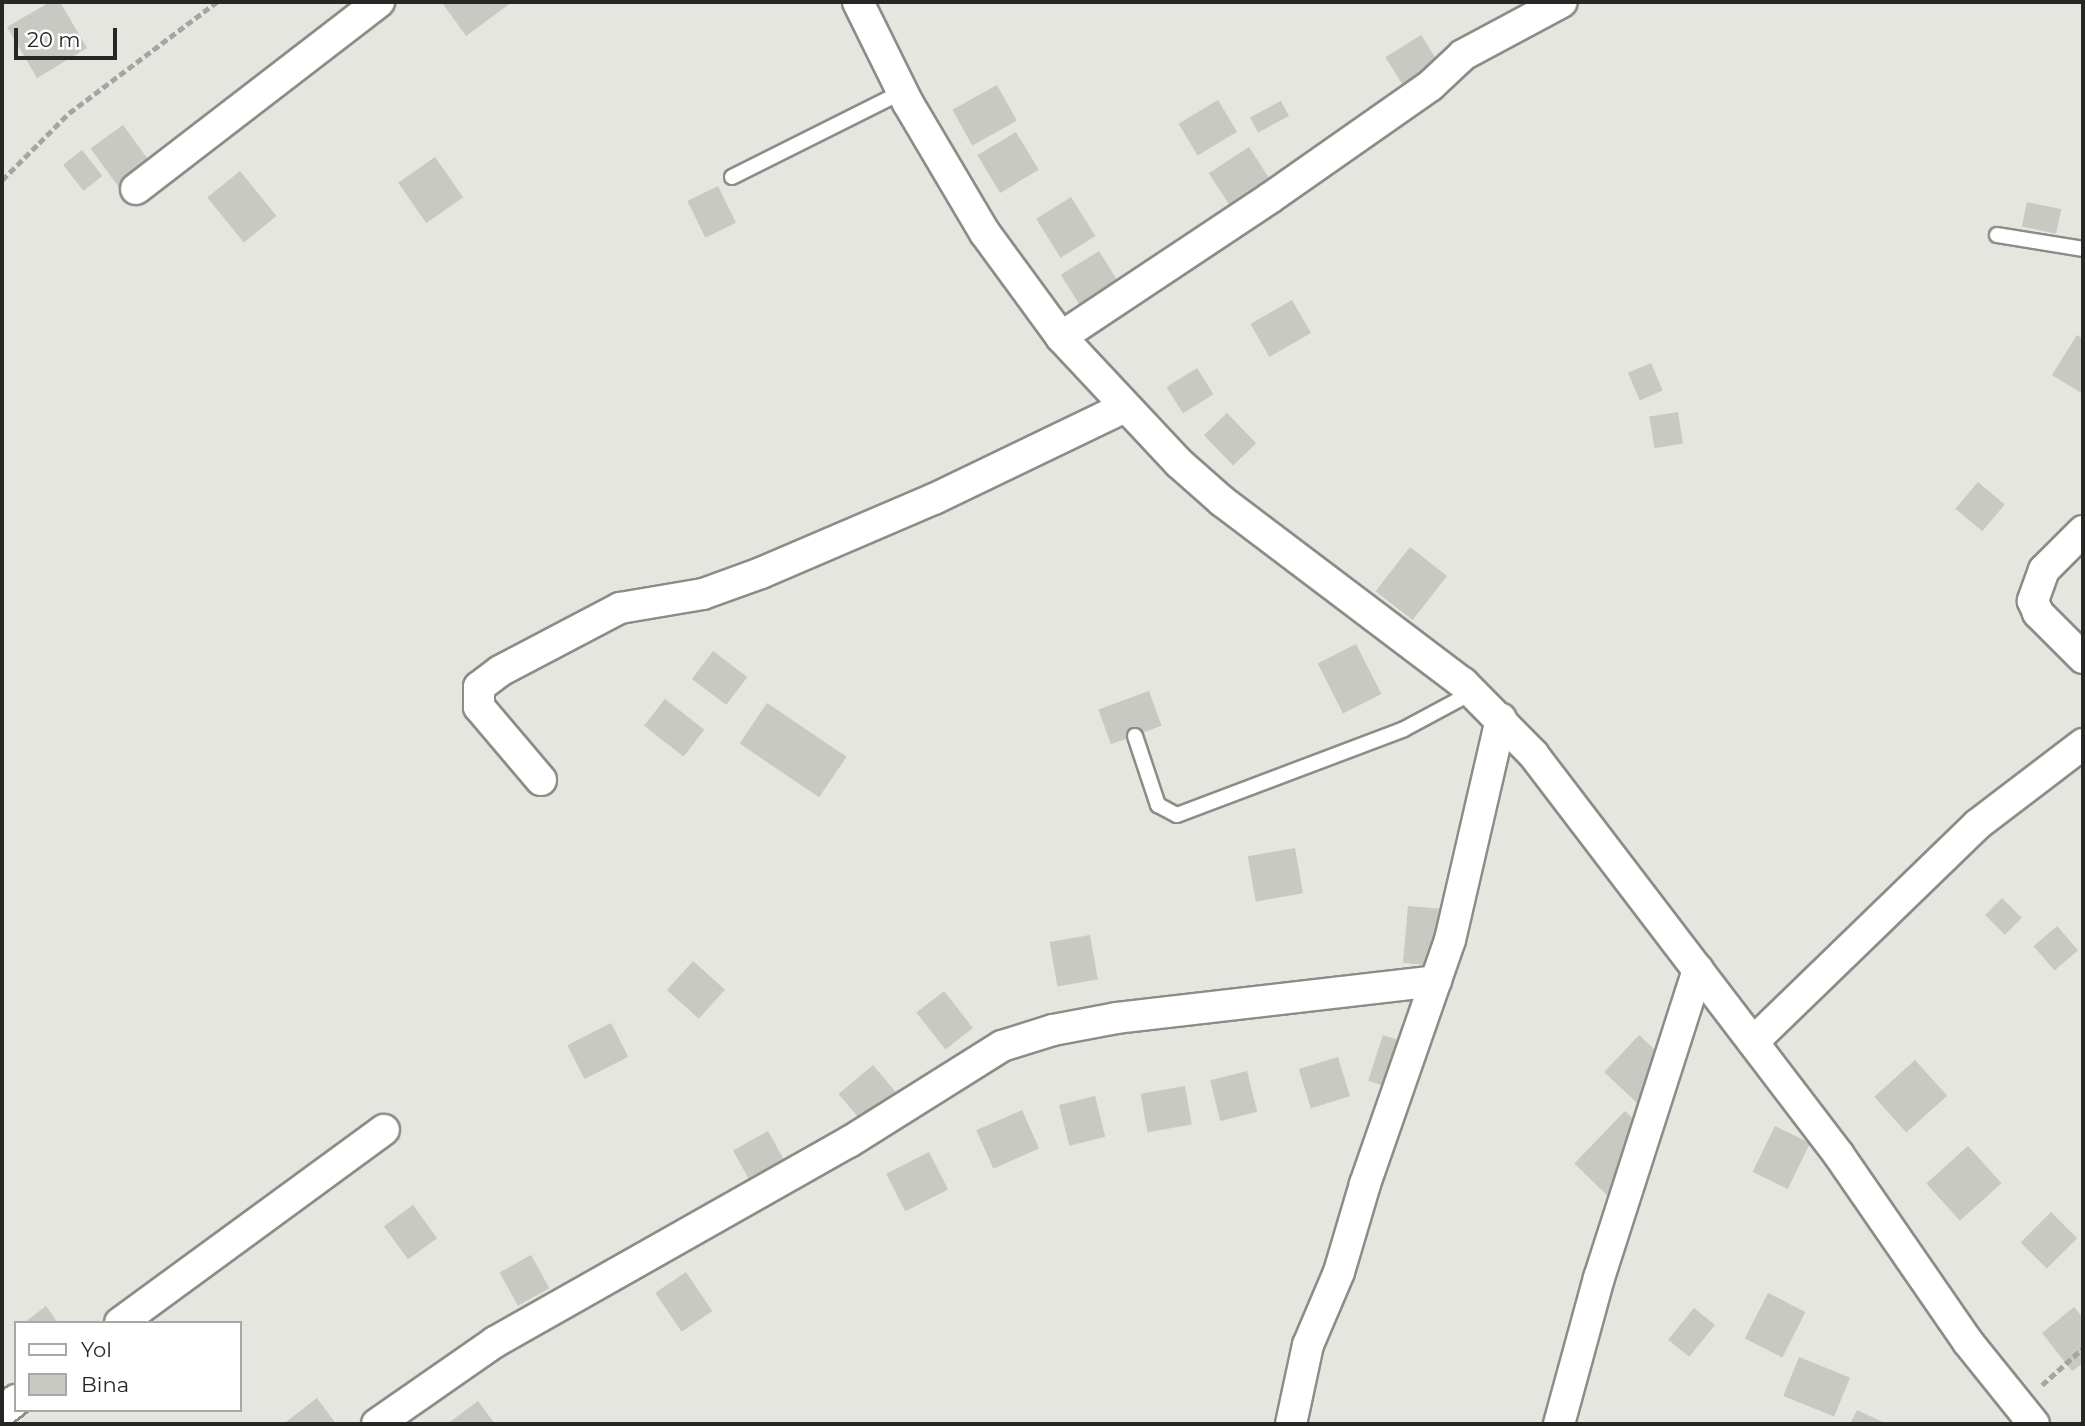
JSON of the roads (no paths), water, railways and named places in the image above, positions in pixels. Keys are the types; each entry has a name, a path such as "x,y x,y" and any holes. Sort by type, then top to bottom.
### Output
{"street":[{"path":"136,189 379,2"},
{"path":"858,2 902,92 985,233 1060,337 1125,407 1222,501 1473,692 1501,719 1563,792 1753,1042 2021,1418"},
{"path":"1060,337 1270,198 1430,86 1463,55 1562,2"},
{"path":"541,780 479,707 479,687 499,671 620,608 703,594 761,573 934,499 1125,407"},
{"path":"2083,531 2044,570 2033,601 2038,613 2083,657"},
{"path":"1290,1424 1308,1345 1339,1272 1450,940 1501,719"},
{"path":"1753,1042 1978,824 2083,744"},
{"path":"1559,1424 1599,1278 1698,970"},
{"path":"377,1424 495,1342 826,1155 1002,1046 1054,1030 1117,1018 1436,981"},
{"path":"123,1321 384,1130"}],"lane":[{"path":"732,177 902,92"},
{"path":"1997,235 2083,249"},
{"path":"1135,736 1158,804 1177,815 1404,729 1473,692"}]}
